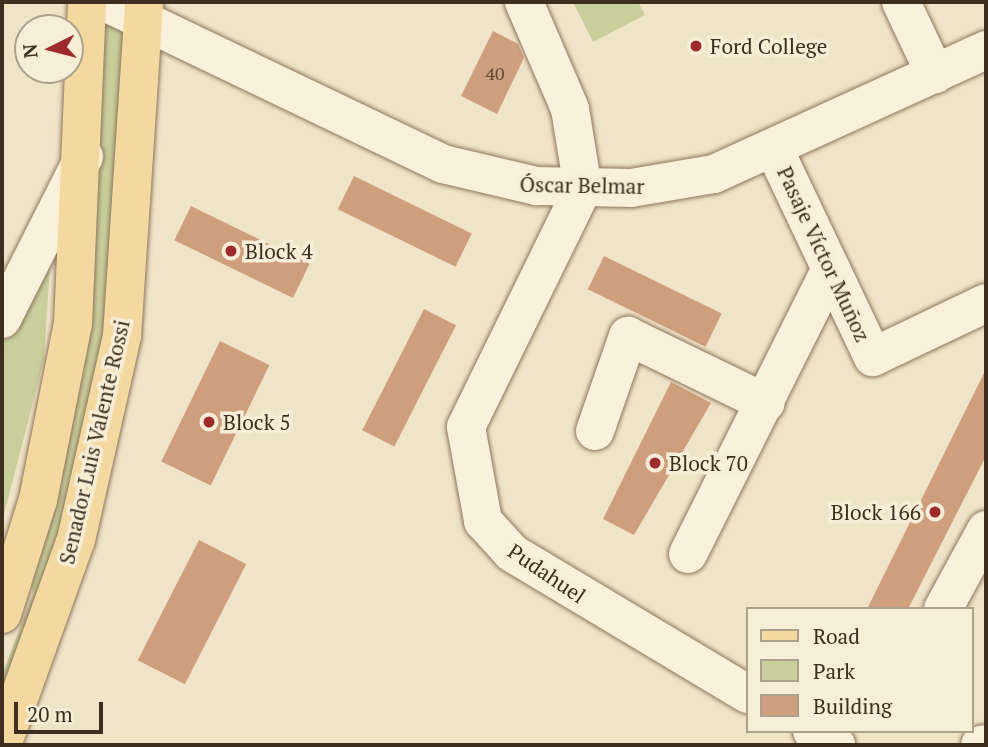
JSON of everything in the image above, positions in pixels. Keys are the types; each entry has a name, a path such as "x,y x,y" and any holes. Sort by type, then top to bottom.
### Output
{"main road":[{"name":"Senador Luis Valente Rossi","path":"2,614 34,512 64,380 84,157 88,2"},
{"name":"Senador Luis Valente Rossi","path":"2,745 76,540 122,336 144,11"}],"street":[{"name":"Óscar Belmar","path":"104,2 144,11 443,164 500,181 583,188 685,181 775,151 986,50"},
{"path":"524,2 570,109 583,188"},
{"path":"901,2 935,74"},
{"name":"Pasaje Víctor Muñoz","path":"775,151 873,358 986,303"},
{"path":"2,319 84,157"},
{"name":"Pudahuel","path":"583,188 466,427 483,521 512,553 746,693"},
{"path":"688,554 831,269"},
{"path":"595,431 628,336 766,402"},
{"path":"944,607 986,530"},
{"path":"815,733 836,745"},
{"path":"981,745 986,744"}],"green space":[{"path":"573,2 638,2 645,15 593,42"},
{"path":"102,17 125,24 112,314 60,535 2,706 2,675 33,594 28,570"},
{"path":"52,233 44,360 2,522 2,339"}],"building":[{"path":"493,31 518,44 524,58 497,114 461,96"},
{"path":"354,176 472,233 456,267 338,209"},
{"name":"Block 4","path":"191,206 310,264 293,298 174,240"},
{"path":"604,256 722,313 706,347 588,289"},
{"path":"424,309 456,325 394,447 362,430"},
{"name":"Block 5","path":"220,341 269,365 211,486 161,461"},
{"name":"Block 166","path":"986,369 986,456 909,607 868,607"},
{"name":"Block 70","path":"671,382 711,403 634,535 603,519"},
{"path":"199,540 246,564 185,684 138,660"}],"place":[{"name":"Ford College","path":"696,46"},
{"name":"Block 4","path":"231,251"},
{"name":"Block 5","path":"209,422"},
{"name":"Block 70","path":"655,463"},
{"name":"Block 166","path":"935,512"}]}
